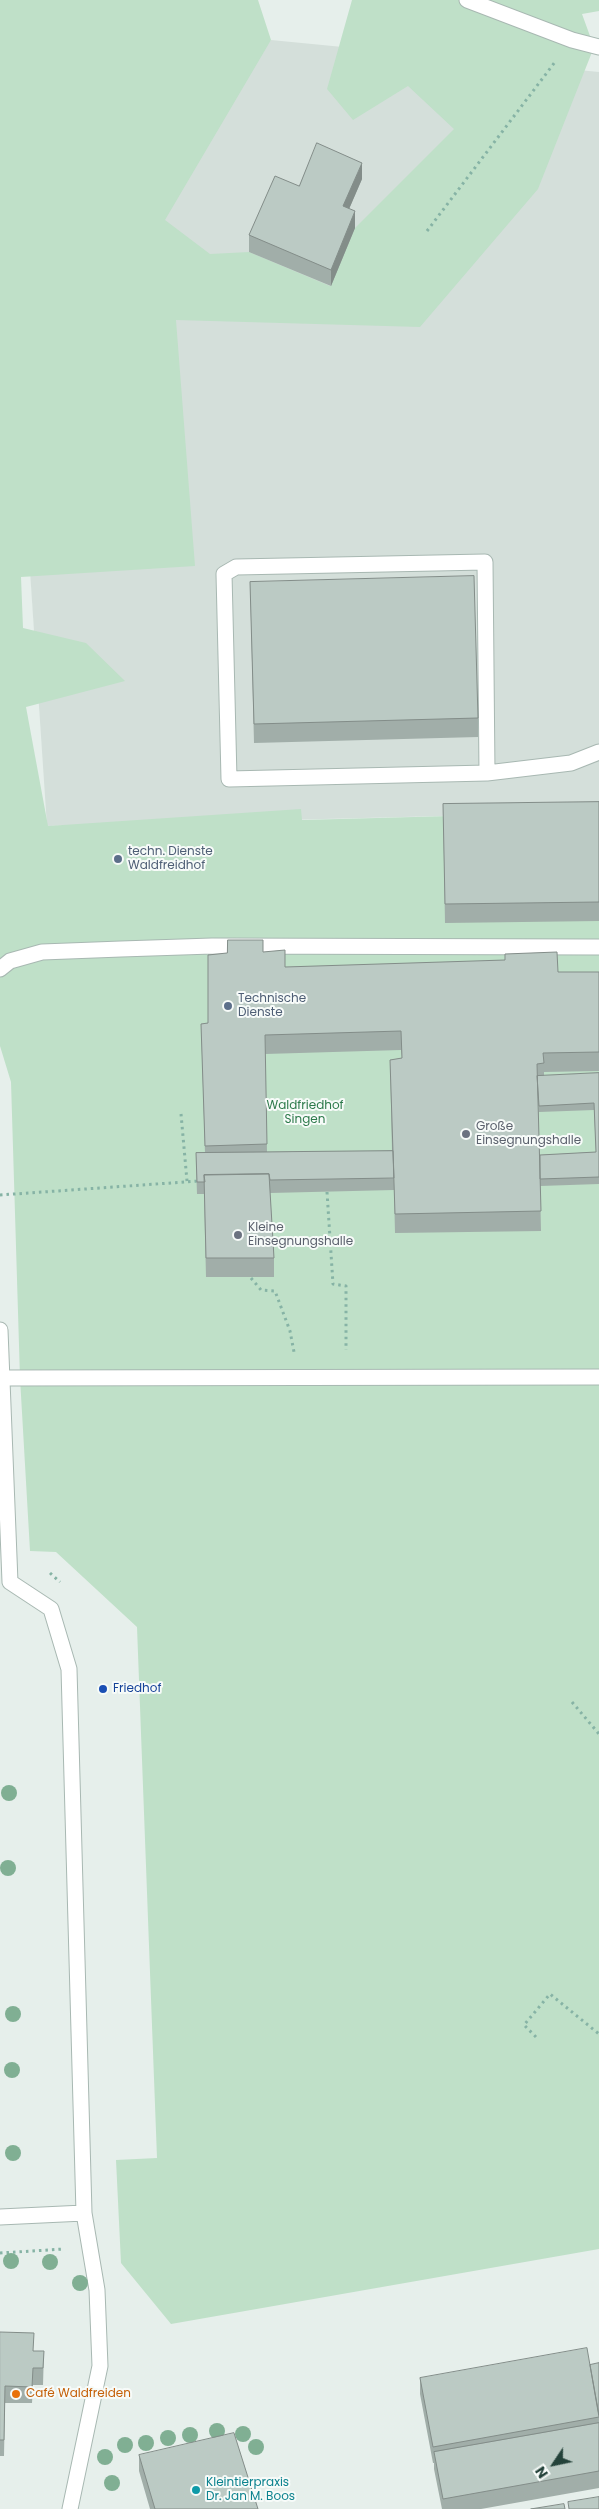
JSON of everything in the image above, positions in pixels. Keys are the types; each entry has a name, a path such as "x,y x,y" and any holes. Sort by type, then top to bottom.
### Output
{"lane":[{"path":"467,0 572,40 599,47"},
{"path":"487,773 485,562 236,567 224,574 229,778 487,773 571,763 599,752"},
{"path":"0,968 10,961 42,952 130,948 212,946 599,947"},
{"path":"0,1330 3,1378 5,1584 51,1609 69,1669 84,2212 97,2290 100,2366 70,2509"},
{"path":"3,1378 599,1378"},
{"path":"0,2216 84,2212"}],"path":[{"path":"427,231 572,40"},
{"path":"180,1114 187,1181"},
{"path":"0,1195 206,1181"},
{"path":"327,1192 333,1284 346,1286 348,1378"},
{"path":"251,1278 261,1290 275,1291 290,1331 295,1359 294,1378"},
{"path":"572,1702 599,1734"},
{"path":"536,2037 524,2025 550,1994 599,2034"},
{"path":"0,2253 90,2247"}],"shaded area":[{"path":"271,40 599,72 599,812 47,826 13,315"}],"green space":[{"name":"Waldfriedhof Singen","path":"0,0 258,0 271,40 165,220 210,254 249,252 330,286 355,228 454,129 408,86 353,120 327,89 352,0 599,0 599,11 582,14 594,47 538,189 420,327 176,320 195,566 21,577 23,628 86,643 125,681 26,707 48,826 301,809 302,820 599,812 599,2249 171,2324 121,2263 116,2160 157,2158 137,1627 56,1552 30,1551 20,1378 11,1082 0,1046"}],"building":[{"path":"317,143 362,163 343,206 355,211 331,270 249,235 275,176 299,186"},
{"path":"474,576 478,718 254,724 250,582"},
{"path":"599,802 599,902 445,904 443,804"},
{"path":"228,940 263,940 263,952 285,950 285,967 505,960 505,954 557,952 558,972 599,972 599,1052 543,1053 544,1063 537,1064 541,1211 395,1214 390,1060 402,1058 401,1031 265,1035 267,1144 205,1146 201,1024 208,1023 208,955 227,953"},
{"path":"599,1073 599,1177 540,1179 540,1155 596,1152 594,1103 539,1106 537,1076"},
{"path":"393,1151 394,1178 270,1180 269,1174 204,1175 205,1182 197,1182 196,1153"},
{"name":"Kleine Einsegnungshalle","path":"269,1174 274,1258 206,1258 204,1175"},
{"name":"Café Waldfreiden","path":"0,2332 34,2333 33,2351 44,2351 43,2368 33,2368 32,2387 5,2386 4,2440 0,2440"},
{"path":"587,2348 599,2417 433,2447 420,2378"},
{"path":"599,2363 599,2415 590,2365"},
{"path":"599,2423 599,2471 443,2499 434,2452"},
{"name":"Kleintierpraxis Dr. Jan M. Boos","path":"234,2433 258,2509 155,2509 139,2455"},
{"path":"599,2497 599,2509 569,2509 568,2502"},
{"path":"564,2504 565,2509 531,2509"}],"place":[{"name":"techn. Dienste Waldfreidhof","path":"118,859"},
{"name":"Technische Dienste","path":"228,1006"},
{"name":"Große Einsegnungshalle","path":"466,1134"},
{"name":"Kleine Einsegnungshalle","path":"238,1235"},
{"name":"Friedhof","path":"103,1689"},
{"name":"Café Waldfreiden","path":"16,2394"},
{"name":"Kleintierpraxis Dr. Jan M. Boos","path":"196,2490"}]}
